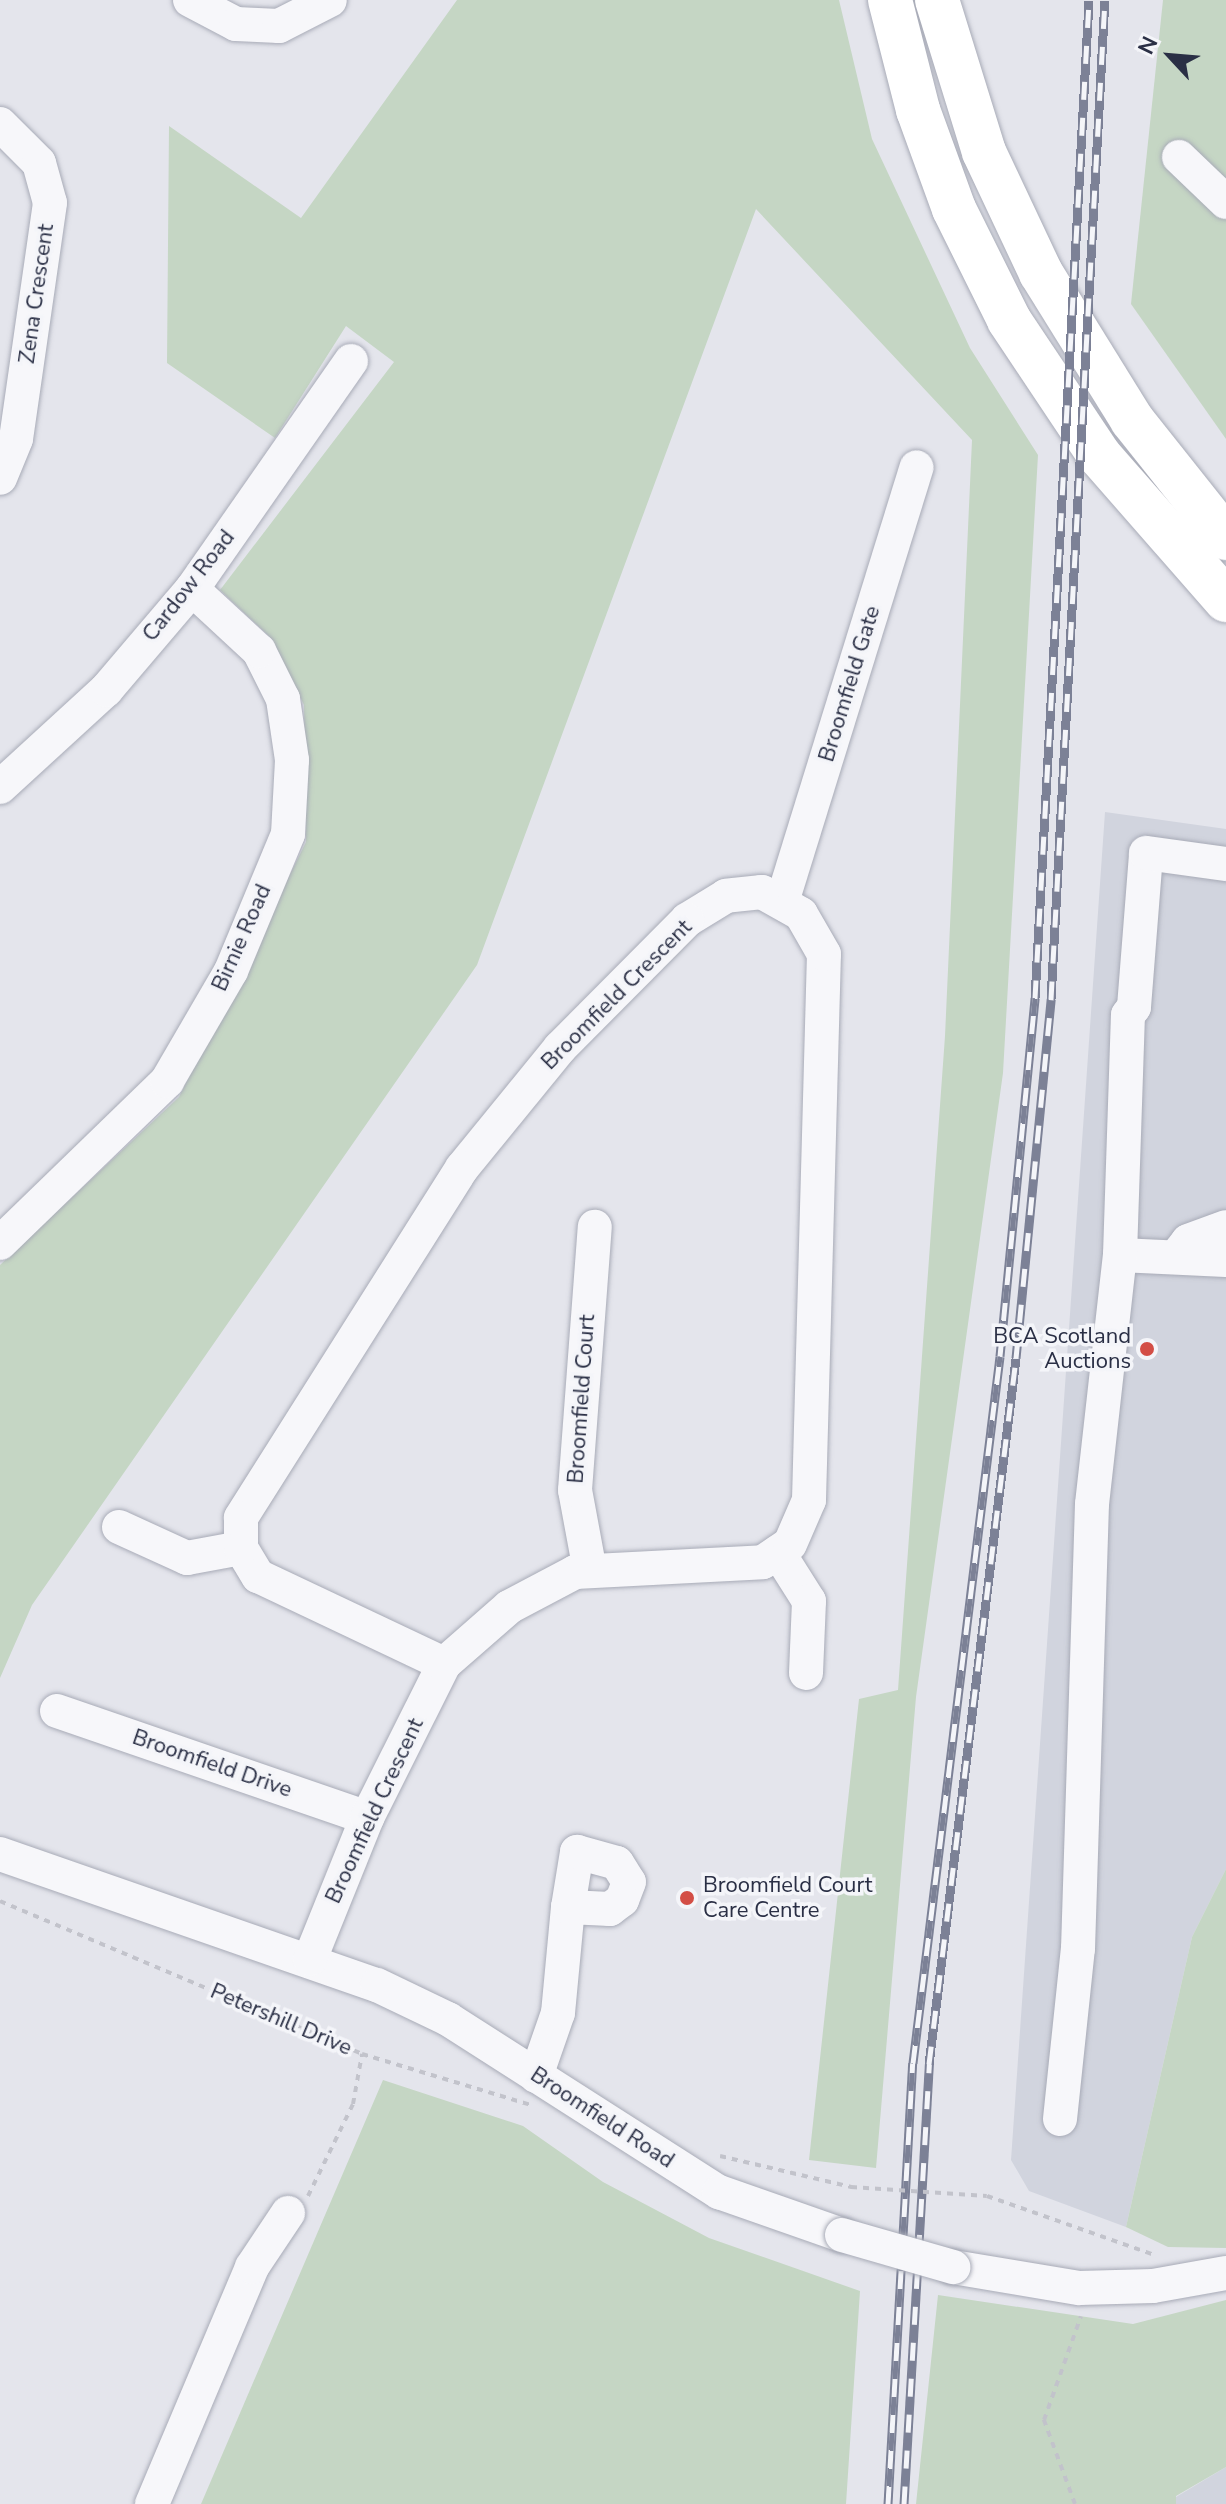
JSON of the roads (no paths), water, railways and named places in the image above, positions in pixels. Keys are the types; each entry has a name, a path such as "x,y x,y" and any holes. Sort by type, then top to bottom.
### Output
{"highway":[{"path":"890,0 938,167 1009,320 1099,455 1226,600"},
{"path":"937,0 984,152 1041,273 1132,420 1226,538"}],"street":[{"path":"190,0 236,24 279,26 330,0"},
{"name":"Zena Crescent","path":"0,124 39,163 50,203 16,439 0,478"},
{"path":"1179,157 1226,202"},
{"name":"Cardow Road","path":"1,784 106,690 192,589 351,361"},
{"name":"Broomfield Gate","path":"782,902 917,467"},
{"name":"Birnie Road","path":"0,1243 167,1081 231,971 288,834 292,760 283,699 259,651 192,589"},
{"path":"1060,2119 1078,1949 1092,1504 1120,1255 1128,1015 1134,1007 1146,853 1226,864"},
{"name":"Broomfield Crescent","path":"241,1548 241,1518 453,1181 560,1048 687,920 726,896 762,892 782,902"},
{"path":"782,902 801,914 824,954 823,1166 809,1500 790,1544 778,1552 809,1601 806,1673"},
{"name":"Broomfield Court","path":"590,1571 575,1490 595,1227"},
{"path":"1176,1258 1188,1241 1226,1227"},
{"path":"1120,1255 1226,1260"},
{"path":"119,1527 187,1558 241,1548 258,1576 444,1664"},
{"name":"Broomfield Crescent","path":"310,1959 367,1818 444,1664 509,1607 590,1571 763,1562 778,1552"},
{"name":"Broomfield Drive","path":"57,1711 367,1818"},
{"path":"543,2081 558,2013 568,1907 577,1852 617,1863 629,1882 610,1909 568,1907"},
{"name":"Broomfield Road","path":"0,1854 310,1959 448,2019 719,2192 842,2235 953,2267 1091,2288 1218,2274"},
{"path":"152,2504 252,2267 288,2213"}],"railway":[{"path":"888,2504 913,2063 1000,1356 1035,998 1089,0"},
{"path":"904,2504 929,2064 1016,1358 1051,999 1105,0"}],"place":[{"name":"BCA Scotland Auctions","path":"1147,1349"},
{"name":"Broomfield Court Care Centre","path":"687,1898"}]}
